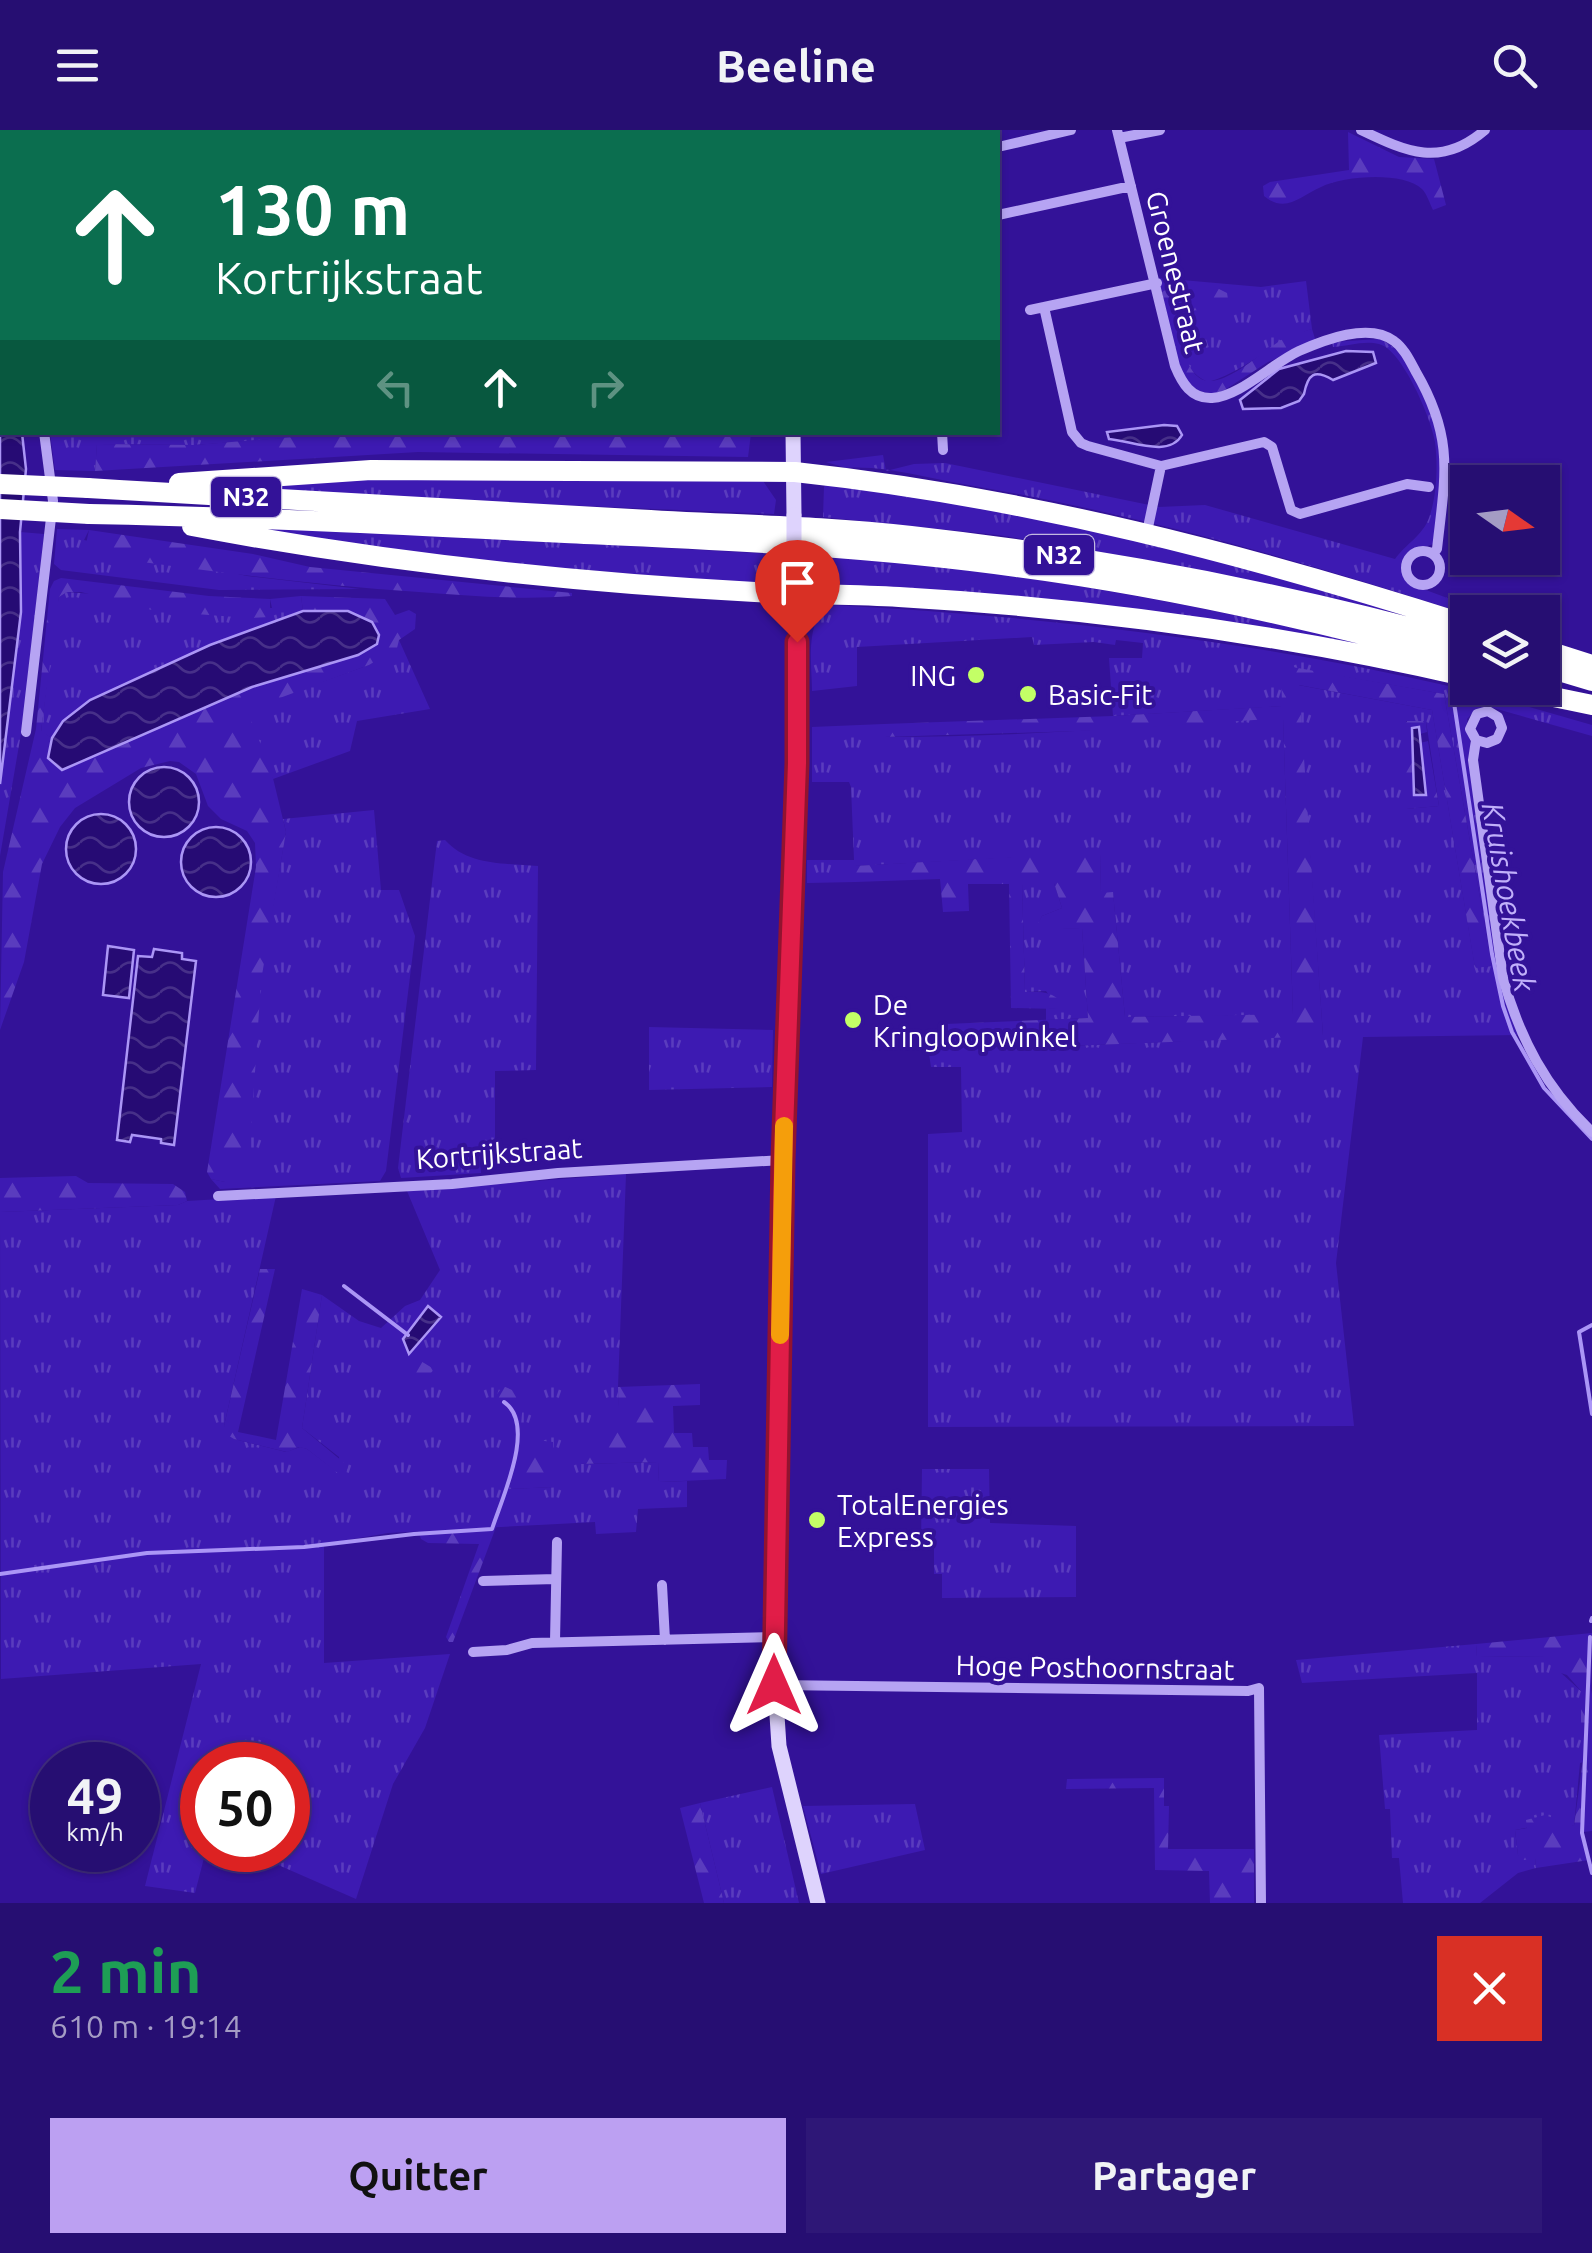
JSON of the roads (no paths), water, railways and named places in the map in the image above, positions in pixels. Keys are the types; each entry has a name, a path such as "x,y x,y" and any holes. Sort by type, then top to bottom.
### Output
{"highway":[{"path":"94,489 371,470 795,472 922,487 1147,532 1326,580 1450,620"},
{"name":"N32","path":"0,484 908,535 1091,559 1232,584 1450,639"},
{"name":"N32","path":"0,509 624,536 909,553 1110,581 1228,603 1450,657"},
{"path":"141,515 390,560 1116,616 1265,638 1450,674"},
{"path":"1560,655 1592,665"},
{"path":"1560,671 1592,681"},
{"path":"1560,690 1592,702"},
{"path":"1560,697 1592,702"}],"main road":[{"path":"793,435 797,763 783,1160 774,1685 779,1746 818,1903"}],"street":[{"path":"1000,146 1071,130"},
{"path":"1118,134 1160,130"},
{"path":"1360,130 1392,146 1426,154 1463,145 1485,130"},
{"name":"Groenestraat","path":"1118,134 1175,366 1184,386 1202,397 1225,396 1298,352 1338,337 1374,334 1397,343 1425,387 1444,434 1444,480 1437,549 1433,554"},
{"path":"1000,214 1131,186"},
{"path":"1030,310 1156,282"},
{"path":"1044,307 1076,438 1088,446 1161,466 1264,442 1272,447 1291,510 1300,514 1407,484 1430,488"},
{"path":"26,732 53,501 44,435"},
{"path":"942,435 943,450"},
{"path":"1147,532 1161,466"},
{"path":"1476,740 1474,760 1504,978 1512,1007 1520,1032 1546,1080 1592,1132"},
{"name":"Kortrijkstraat","path":"218,1196 783,1160"},
{"path":"555,1642 557,1542"},
{"path":"483,1581 556,1579"},
{"path":"662,1585 664,1640"},
{"path":"473,1652 555,1642 774,1637"},
{"name":"Hoge Posthoornstraat","path":"774,1685 1248,1691 1259,1688 1261,1903"}],"water":[{"path":"1346,351 1373,352 1376,363 1333,380 1313,375 1299,401 1281,408 1243,409 1240,400 1279,369"},
{"path":"1177,426 1182,435 1168,446 1109,439 1107,432"},
{"path":"0,435 22,435 26,469 20,532 21,612 0,784"},
{"path":"303,611 348,611 372,622 379,635 377,644 358,655 252,687 62,770 48,758 52,738 63,721 90,700 210,645"},
{"path":"1419,727 1426,795 1414,795 1412,728"},
{"path":"164,767 189,777 199,802 189,827 164,837 139,827 129,802 139,777"},
{"path":"101,814 126,824 136,849 126,874 101,884 76,874 66,849 76,824"},
{"path":"216,827 241,837 251,862 241,887 216,897 191,887 181,862 191,837"},
{"path":"108,946 134,950 129,998 103,995"},
{"path":"154,949 182,953 182,959 196,961 174,1145 132,1135 130,1142 117,1140 138,956 152,957"},
{"path":"428,1306 441,1317 409,1354 403,1339"}],"waterway":[{"name":"Kruishoekbeek","path":"1454,705 1503,1006 1512,1032 1544,1088 1592,1139"},
{"path":"344,1286 408,1335"},
{"name":"Kruishoekbeek","path":"1592,1325 1579,1332 1592,1414"},
{"path":"0,1574 147,1553 304,1547 492,1529 517,1444 513,1413 504,1402"},
{"name":"Kruishoekbeek","path":"1590,1637 1582,1833 1592,1873"}],"place":[{"name":"ING","path":"976,675"},
{"name":"Basic-Fit","path":"1028,694"},
{"name":"De Kringloopwinkel","path":"853,1020"},
{"name":"TotalEnergies Express","path":"817,1520"}]}
